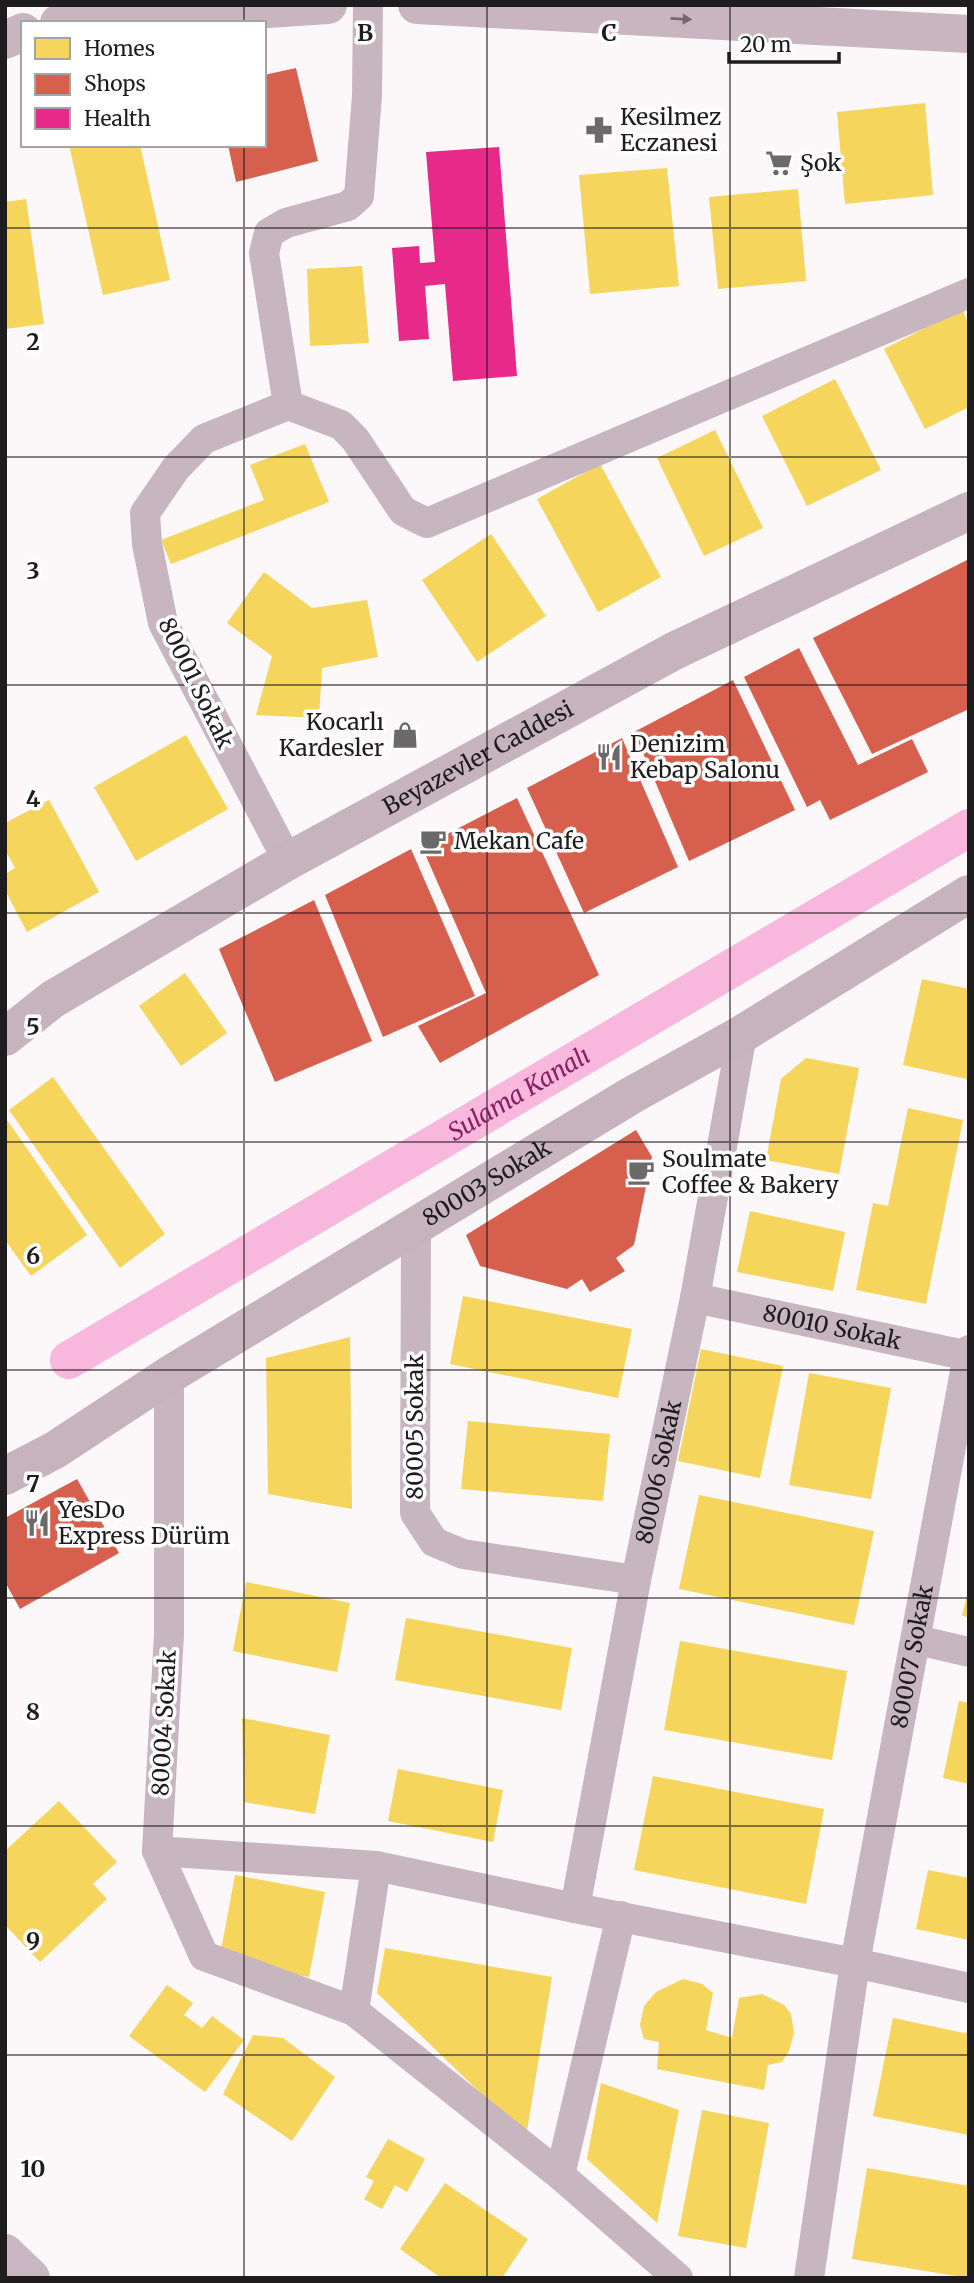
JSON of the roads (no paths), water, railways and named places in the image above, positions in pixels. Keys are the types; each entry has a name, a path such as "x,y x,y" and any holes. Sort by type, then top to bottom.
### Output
{"highway":[{"path":"5,2253 30,2278"}],"main road":[{"path":"89,21 328,5"},
{"path":"417,5 969,34"},
{"path":"5,40 21,33"}],"street":[{"path":"368,5 367,96 359,195 348,206 286,223 269,233 264,253 288,405 341,425 355,439 403,511 427,523 969,293"},
{"name":"80001 Sokak","path":"288,405 204,439 176,468 145,513 146,544 163,623 288,861"},
{"name":"Beyazevler Caddesi","path":"5,1037 53,999 288,861 674,651 969,511"},
{"name":"80003 Sokak","path":"5,1476 55,1450 169,1375 632,1095 742,1034 969,894"},
{"name":"80006 Sokak","path":"575,1908 636,1580 695,1298 742,1034"},
{"name":"80005 Sokak","path":"416,1226 415,1513 434,1542 463,1554 636,1580"},
{"name":"80010 Sokak","path":"695,1298 968,1354"},
{"name":"80007 Sokak","path":"809,2278 855,1962 917,1640 968,1354"},
{"name":"80004 Sokak","path":"157,1851 169,1634 169,1375"},
{"path":"917,1640 969,1652"},
{"path":"678,2278 560,2175 354,2011 204,1956 157,1851 376,1866 969,1987"},
{"path":"354,2011 376,1866"},
{"path":"560,2175 621,1916"}],"waterway":[{"name":"Sulama Kanalı","path":"69,1360 969,828"}],"place":[{"name":"Kesilmez Eczanesi","path":"599,130"},
{"name":"Şok","path":"779,163"},
{"name":"Kocarlı Kardesler","path":"405,735"},
{"name":"Denizim Kebap Salonu","path":"609,757"},
{"name":"Mekan Cafe","path":"433,841"},
{"name":"Soulmate Coffee & Bakery","path":"641,1172"},
{"name":"YesDo Express Dürüm","path":"37,1523"}]}
